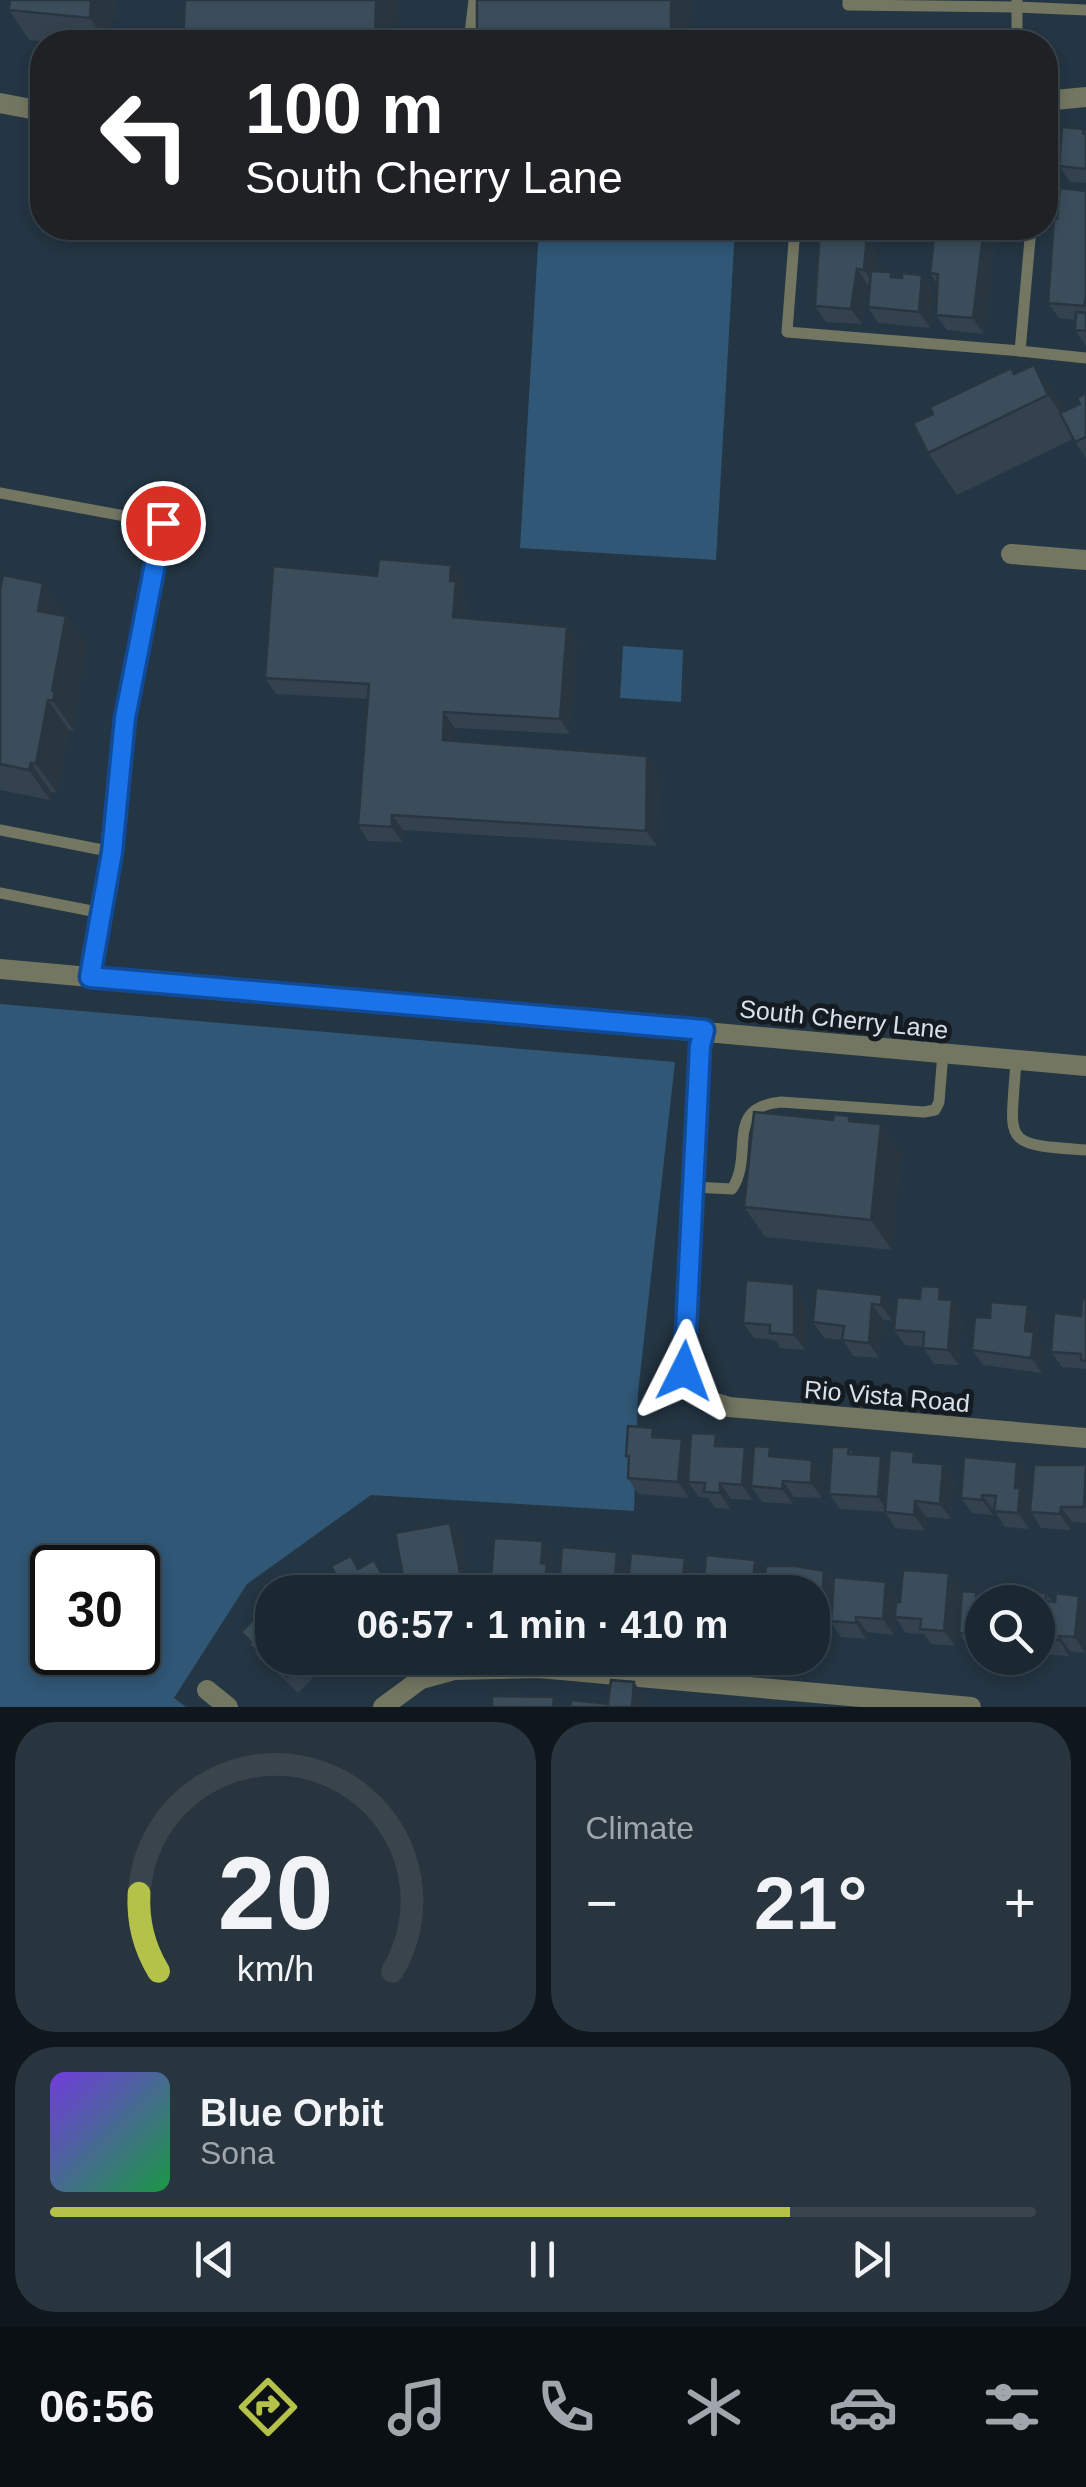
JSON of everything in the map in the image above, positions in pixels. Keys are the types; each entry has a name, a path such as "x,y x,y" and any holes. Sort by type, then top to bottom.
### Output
{"street":[{"path":"1058,99 1086,96"},
{"path":"0,104 30,109"},
{"path":"1012,554 1086,560"},
{"name":"South Cherry Lane","path":"0,969 1086,1066"},
{"path":"694,1187 704,1030"},
{"name":"Rio Vista Road","path":"694,1187 684,1371 689,1389 696,1396 730,1408 1086,1438"},
{"path":"383,1707 421,1679 454,1670 539,1668 971,1707"},
{"path":"207,1690 228,1707"}],"lane":[{"path":"470,30 474,0"},
{"path":"848,0 848,6 1017,4 1086,10"},
{"path":"1017,4 1017,30"},
{"path":"794,240 787,332 1086,358"},
{"path":"1020,350 1030,240"},
{"path":"0,493 163,523 125,718 112,852 90,977"},
{"path":"0,830 112,852"},
{"path":"0,893 102,913"},
{"path":"694,1187 732,1189 738,1179 746,1118 761,1104 935,1110 940,1102 943,1053"},
{"path":"1016,1060 1012,1125 1017,1138 1026,1146 1086,1150"}],"shaded area":[{"path":"538,240 734,240 716,560 520,548"},
{"path":"623,646 683,650 681,702 620,698"},
{"path":"0,1004 675,1062 638,1393 634,1511 371,1495 247,1584 174,1698 186,1707 0,1707"}],"building":[{"path":"10,0 91,0 90,18 9,10"},
{"path":"185,0 376,0 375,30 184,30"},
{"path":"477,0 671,0 671,30 477,30"},
{"path":"1062,127 1084,129 1086,169 1059,166"},
{"path":"1060,188 1086,191 1084,306 1048,303 1052,240 1058,240"},
{"path":"819,240 867,240 864,270 857,269 851,309 815,306"},
{"path":"934,240 983,240 973,318 936,315 938,274 930,273"},
{"path":"871,271 891,272 891,277 902,278 902,273 922,275 919,312 868,307"},
{"path":"1076,312 1086,313 1086,331 1075,330"},
{"path":"1034,365 1048,395 928,453 913,423 933,414 930,407 1011,368 1014,374"},
{"path":"1086,393 1086,437 1075,442 1060,413 1080,404 1077,398"},
{"path":"379,559 451,565 450,581 456,581 453,617 567,627 560,719 444,712 443,740 647,756 646,831 392,815 392,827 358,825 369,684 265,678 273,566 377,576"},
{"path":"3,575 43,583 38,611 66,616 53,701 48,700 36,764 31,763 29,770 0,764"},
{"path":"754,1112 833,1120 834,1114 849,1116 849,1121 881,1124 871,1220 744,1207"},
{"path":"746,1280 794,1284 794,1335 770,1333 770,1325 743,1323"},
{"path":"921,1286 940,1287 939,1299 952,1300 948,1350 923,1348 924,1332 894,1330 897,1297 920,1299"},
{"path":"816,1288 882,1295 881,1305 872,1304 869,1343 842,1340 844,1326 813,1322"},
{"path":"1082,1299 1086,1299 1086,1361 1081,1360 1081,1354 1051,1352 1054,1313 1081,1316"},
{"path":"991,1302 1028,1305 1025,1331 1034,1332 1031,1358 972,1350 975,1317 990,1318"},
{"path":"628,1426 653,1428 652,1437 682,1439 678,1482 628,1478"},
{"path":"691,1433 716,1434 715,1446 745,1447 742,1485 720,1483 720,1493 704,1492 705,1483 688,1482"},
{"path":"754,1446 770,1447 769,1456 812,1460 811,1483 783,1481 782,1489 751,1486"},
{"path":"832,1447 849,1447 848,1454 881,1456 878,1497 829,1494"},
{"path":"890,1450 914,1452 913,1462 943,1464 940,1504 915,1501 914,1515 885,1512"},
{"path":"964,1457 1017,1462 1018,1513 994,1511 996,1496 982,1495 982,1500 961,1498"},
{"path":"1034,1465 1086,1465 1084,1507 1061,1507 1060,1514 1030,1512"},
{"path":"450,1523 461,1575 403,1575 395,1533"},
{"path":"494,1538 543,1541 541,1563 547,1564 546,1575 491,1575"},
{"path":"562,1547 617,1552 615,1575 560,1575"},
{"path":"631,1553 685,1558 683,1575 629,1575"},
{"path":"706,1555 755,1560 754,1575 704,1575"},
{"path":"351,1556 358,1569 374,1560 382,1575 336,1575 331,1566"},
{"path":"766,1566 824,1571 824,1575 765,1575"},
{"path":"903,1570 949,1573 944,1631 920,1629 921,1619 895,1617"},
{"path":"834,1577 886,1582 883,1619 856,1617 856,1623 831,1621"},
{"path":"962,1591 965,1591 965,1634 959,1633"},
{"path":"1056,1593 1079,1596 1075,1637 1059,1636 1055,1640"},
{"path":"255,1618 255,1650 251,1642 241,1632"},
{"path":"611,1680 634,1682 632,1707 570,1707 571,1700 608,1704"},
{"path":"492,1696 554,1697 553,1707 492,1707"}],"route":[{"path":"163,523 125,718 112,852 90,977 704,1030 700,1046 684,1371"}]}
